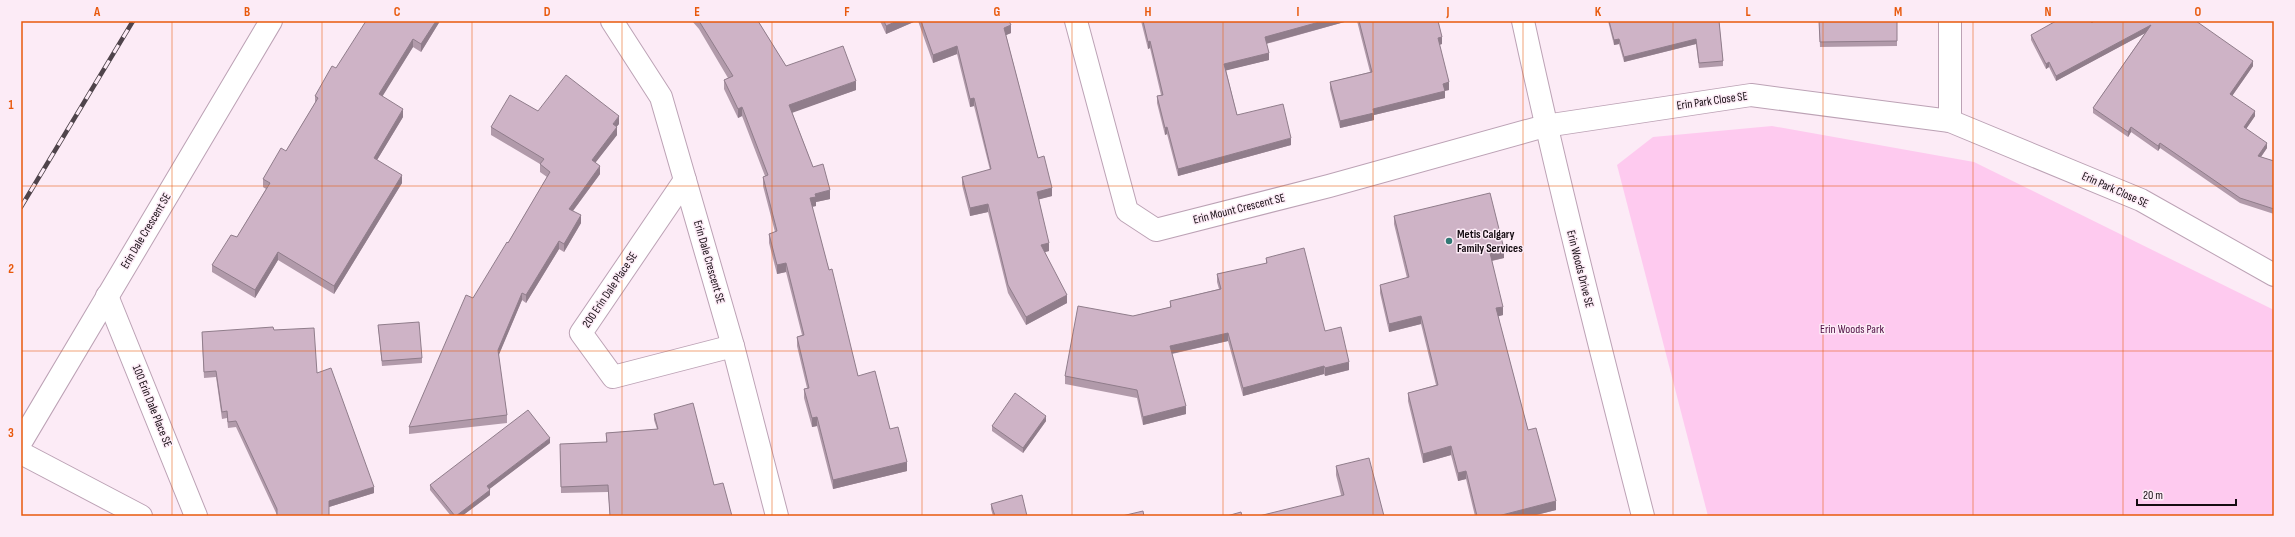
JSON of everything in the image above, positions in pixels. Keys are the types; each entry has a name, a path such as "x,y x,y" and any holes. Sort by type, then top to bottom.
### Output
{"street":[{"name":"Erin Dale Crescent SE","path":"21,442 271,21"},
{"name":"Erin Dale Crescent SE","path":"612,21 661,97 733,346 777,516"},
{"name":"Erin Mount Crescent SE","path":"1076,21 1127,211 1156,230 1329,186 1545,126"},
{"name":"Erin Woods Drive SE","path":"1523,21 1545,126 1599,347 1643,516"},
{"path":"1950,21 1950,120"},
{"name":"Erin Park Close SE","path":"1545,126 1751,95 1950,120 2141,200 2274,275"},
{"name":"200 Erin Dale Place SE","path":"685,180 581,333 613,377 733,346"},
{"name":"100 Erin Dale Place SE","path":"107,296 196,516"},
{"path":"21,453 141,516"}],"green space":[{"name":"Erin Woods Park","path":"1772,126 1974,162 2274,310 2274,516 1708,516 1617,165 1653,137"}],"building":[{"path":"366,21 436,21 421,44 413,39 379,94 403,109 374,158 402,175 334,286 278,252 255,290 212,265 231,235 237,237 270,183 263,179 281,148 286,151 318,98 315,96 332,66 336,68"},
{"path":"699,21 758,21 786,66 843,46 856,81 789,105 813,167 823,164 830,190 815,194 816,197 810,198 829,270 832,269 858,376 875,371 890,429 898,427 907,462 833,480 817,417 812,418 804,389 809,388 797,337 804,335 786,263 777,265 769,234 777,231 763,177 768,175 742,107 738,109 724,80 733,76"},
{"path":"884,21 897,21 886,26"},
{"path":"921,21 1009,21 1011,25 1004,28 1038,158 1044,156 1052,188 1037,192 1049,243 1041,245 1067,295 1026,317 1008,285 988,204 970,208 962,177 991,169 974,98 970,99 957,46 933,55"},
{"path":"1143,21 1323,21 1265,37 1269,53 1224,64 1237,115 1283,104 1291,138 1178,169 1157,96 1163,95 1150,41 1148,42"},
{"path":"1359,21 1438,21 1442,37 1438,38 1449,82 1443,84 1445,91 1373,109 1374,113 1340,121 1330,82 1372,72"},
{"path":"1609,21 1719,21 1723,61 1699,63 1696,39 1624,57 1619,39 1614,40"},
{"path":"1819,21 1897,21 1897,41 1820,42"},
{"path":"2056,21 2091,21 2092,23 2093,21 2196,21 2253,61 2230,94 2255,111 2244,127 2267,143 2258,156 2274,161 2274,209 2240,198 2160,143 2158,146 2131,127 2128,132 2093,108 2151,25 2056,76 2049,62 2046,64 2031,35"},
{"path":"566,75 619,116 613,124 617,127 592,160 600,166 569,209 581,215 564,244 559,241 526,295 522,293 498,350 507,415 409,427 466,295 473,298 550,172 540,164 544,159 491,127 510,95 538,111"},
{"path":"1490,193 1504,249 1490,253 1503,307 1496,308 1528,430 1536,428 1556,501 1498,516 1477,516 1466,471 1458,473 1451,446 1423,454 1408,393 1438,385 1421,316 1389,324 1380,285 1409,277 1394,216"},
{"path":"1304,248 1325,331 1341,327 1349,362 1325,368 1324,366 1243,388 1228,333 1170,346 1186,406 1143,417 1137,390 1065,376 1078,306 1133,316 1171,307 1170,301 1221,289 1217,274 1267,263 1266,258"},
{"path":"419,322 422,358 382,361 378,325"},
{"path":"273,327 274,330 314,328 317,373 331,368 374,487 329,501 329,516 277,516 277,509 236,421 228,422 227,411 222,412 216,371 204,372 202,332"},
{"path":"1015,393 1046,416 1023,448 992,426"},
{"path":"693,403 714,485 723,483 732,516 610,516 608,485 561,487 560,444 607,442 606,433 658,429 654,414"},
{"path":"528,410 550,438 487,486 490,490 455,516 430,485"},
{"path":"1369,458 1384,516 1259,516 1344,495 1336,466"},
{"path":"1022,495 1027,516 995,516 991,504"},
{"path":"1143,511 1144,516 1122,516"},
{"path":"1241,512 1242,516 1227,516"}],"railway":[{"path":"21,207 133,21"}],"place":[{"name":"Metis Calgary Family Services","path":"1449,241"}]}
